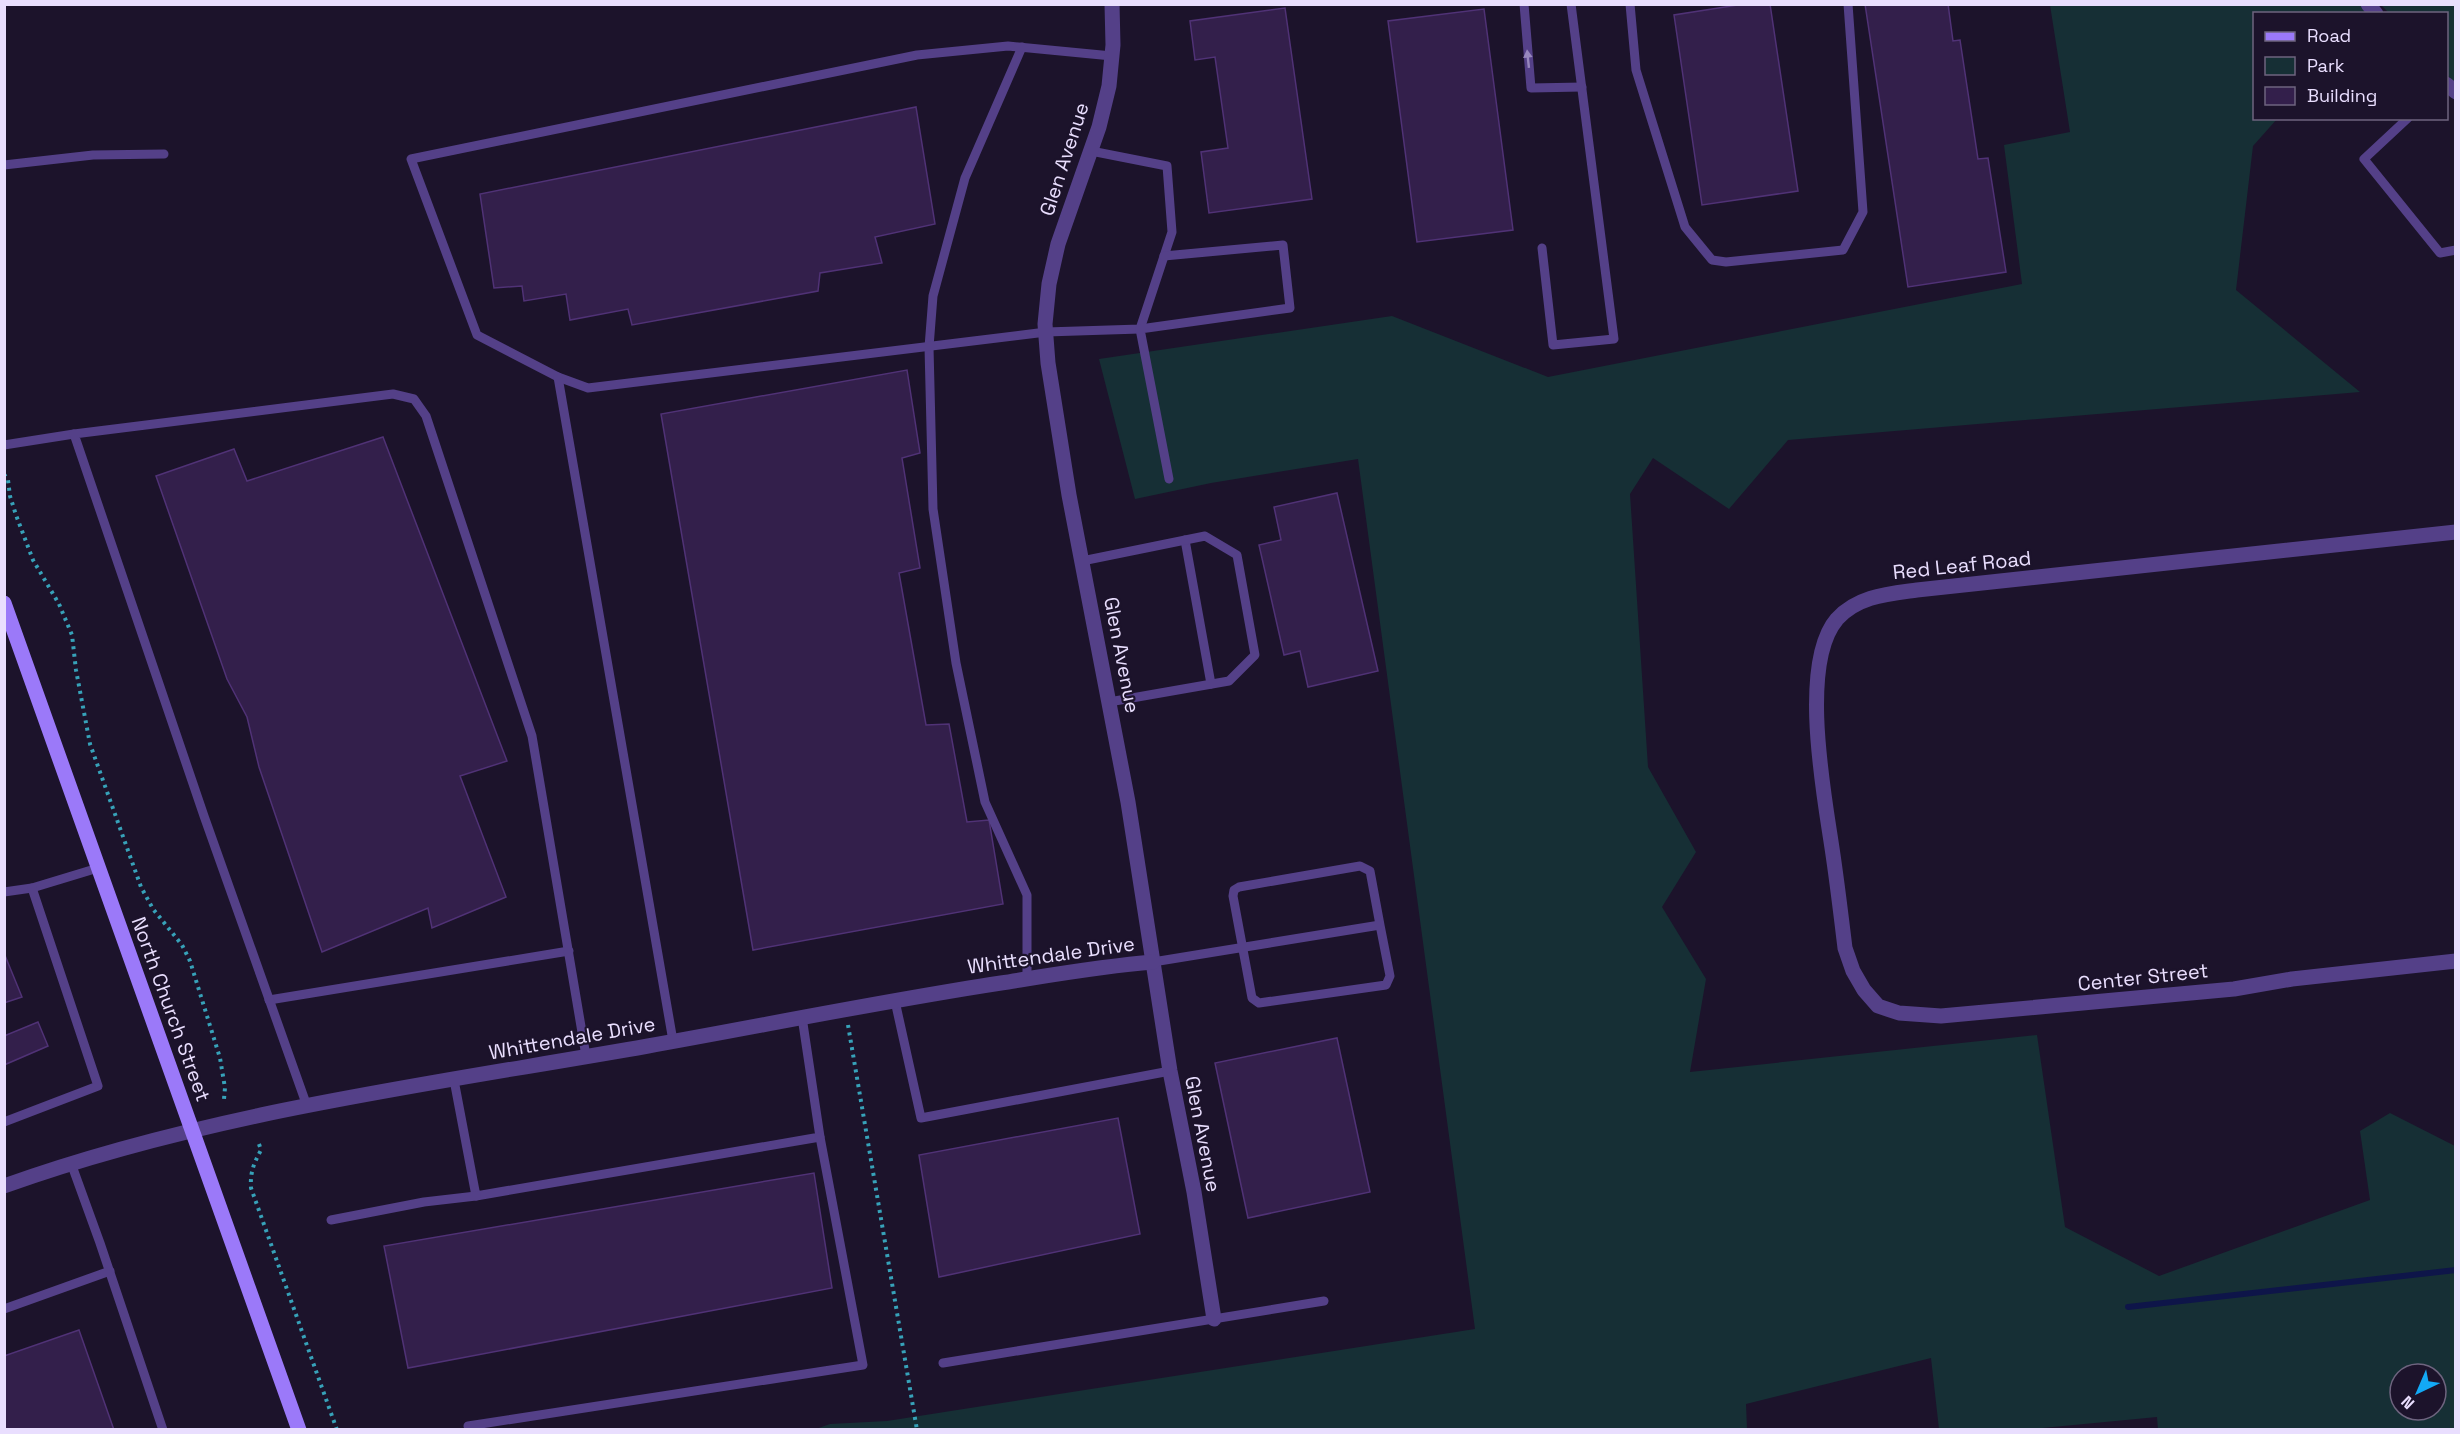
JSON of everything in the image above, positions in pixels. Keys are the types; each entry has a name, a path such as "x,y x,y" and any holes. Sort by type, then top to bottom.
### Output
{"main road":[{"name":"North Church Street","path":"4,603 299,1430"}],"street":[{"name":"Glen Avenue","path":"1112,4 1112,56 1109,86 1090,151 1058,244 1049,284 1046,333 1053,406 1128,802 1170,1071 1194,1192 1214,1319"},
{"name":"Red Leaf Road","path":"1853,971 1845,948 1817,737 1819,669 1826,642 1836,621 1849,608 1867,599 1917,590 2456,532"},
{"name":"Center Street","path":"1853,971 1864,990 1878,1006 1899,1013 1941,1016 2234,989 2292,979 2456,961"},
{"name":"Whittendale Drive","path":"4,1186 71,1163 192,1131 307,1106 895,1000 1107,966 1153,962"}],"lane":[{"path":"1524,4 1531,88 1582,87"},
{"path":"1542,248 1553,345 1614,339 1570,4"},
{"path":"1630,4 1636,70 1685,227 1712,260 1726,262 1844,250 1863,212 1848,4"},
{"path":"1112,56 1008,46 916,55 411,159 477,335 558,377 588,388 1046,333 1140,329 1290,308 1283,245 1164,256"},
{"path":"1022,47 965,178 933,296 929,347 933,509 956,663 985,802 1027,895 1027,978"},
{"path":"2406,120 2364,159 2440,253 2456,250"},
{"path":"1090,151 1167,166 1172,232 1140,329 1169,479"},
{"path":"4,165 93,155 164,154"},
{"path":"558,377 673,1041"},
{"path":"4,445 393,394 414,399 426,416 532,736 586,1056"},
{"path":"75,434 307,1106"},
{"path":"1082,561 1205,536 1237,555 1255,655 1229,681 1109,702"},
{"path":"1185,540 1211,684"},
{"path":"1365,867 1370,871 1380,925 1390,976 1386,985 1259,1003 1252,998 1233,896 1234,890 1239,887 1365,867"},
{"path":"4,892 32,888 98,868"},
{"path":"4,1122 98,1086 32,888"},
{"path":"1153,962 1380,925"},
{"path":"269,1000 568,951"},
{"path":"895,1000 921,1118 1170,1071"},
{"path":"468,1426 863,1365 820,1137 802,1017"},
{"path":"454,1080 476,1196"},
{"path":"331,1220 424,1202 476,1196 820,1137"},
{"path":"71,1163 163,1430"},
{"path":"4,1309 110,1271"},
{"path":"943,1363 1324,1301"}],"path":[{"path":"4,474 8,480 10,496 33,560 59,604 72,635 90,744 141,887 153,909 182,945 190,961 220,1058 225,1088 224,1099"},
{"path":"845,1009 917,1430"},
{"path":"259,1144 261,1150 250,1176 251,1188 337,1430"}],"green space":[{"path":"2050,5 2375,5 2368,12 2253,12 2253,120 2276,120 2253,146 2236,290 2360,392 1788,440 1729,509 1653,458 1630,494 1648,767 1696,852 1662,907 1706,979 1690,1072 2037,1035 2065,1227 2159,1276 2370,1200 2360,1131 2390,1113 2455,1146 2455,1429 2158,1430 2157,1417 2032,1429 1939,1429 1931,1358 1746,1404 1747,1429 813,1430 830,1424 887,1421 1475,1329 1358,459 1211,483 1135,499 1099,359 1392,316 1548,377 2022,284 2004,145 2070,132"},
{"path":"2381,5 2455,5 2455,84 2448,75 2448,12 2388,12"}],"building":[{"path":"1744,4 1770,4 1798,191 1702,205 1674,15"},
{"path":"1865,4 1948,4 1953,41 1960,40 1978,159 1988,158 2006,272 1908,287"},
{"path":"1285,8 1312,199 1209,213 1201,152 1228,148 1215,57 1195,60 1190,21"},
{"path":"1484,9 1513,230 1417,242 1388,21"},
{"path":"916,107 935,224 875,237 882,263 820,273 818,291 632,325 628,309 570,320 566,294 524,301 522,286 494,288 480,194"},
{"path":"907,370 920,453 902,458 920,568 899,573 926,725 949,724 967,822 989,820 1003,904 753,950 661,414"},
{"path":"383,437 507,761 460,776 506,897 432,928 428,908 322,952 259,767 247,717 227,679 156,476 234,449 247,481"},
{"path":"1337,493 1378,671 1308,687 1300,651 1284,655 1259,545 1281,540 1274,507"},
{"path":"4,953 22,997 4,1003"},
{"path":"38,1022 48,1046 4,1065 4,1036"},
{"path":"1337,1038 1370,1192 1248,1218 1215,1063"},
{"path":"1118,1118 1140,1234 939,1277 919,1155"},
{"path":"814,1173 832,1288 408,1368 384,1246"},
{"path":"79,1330 114,1430 4,1430 4,1356"}],"waterway":[{"path":"2128,1307 2456,1270"}]}
